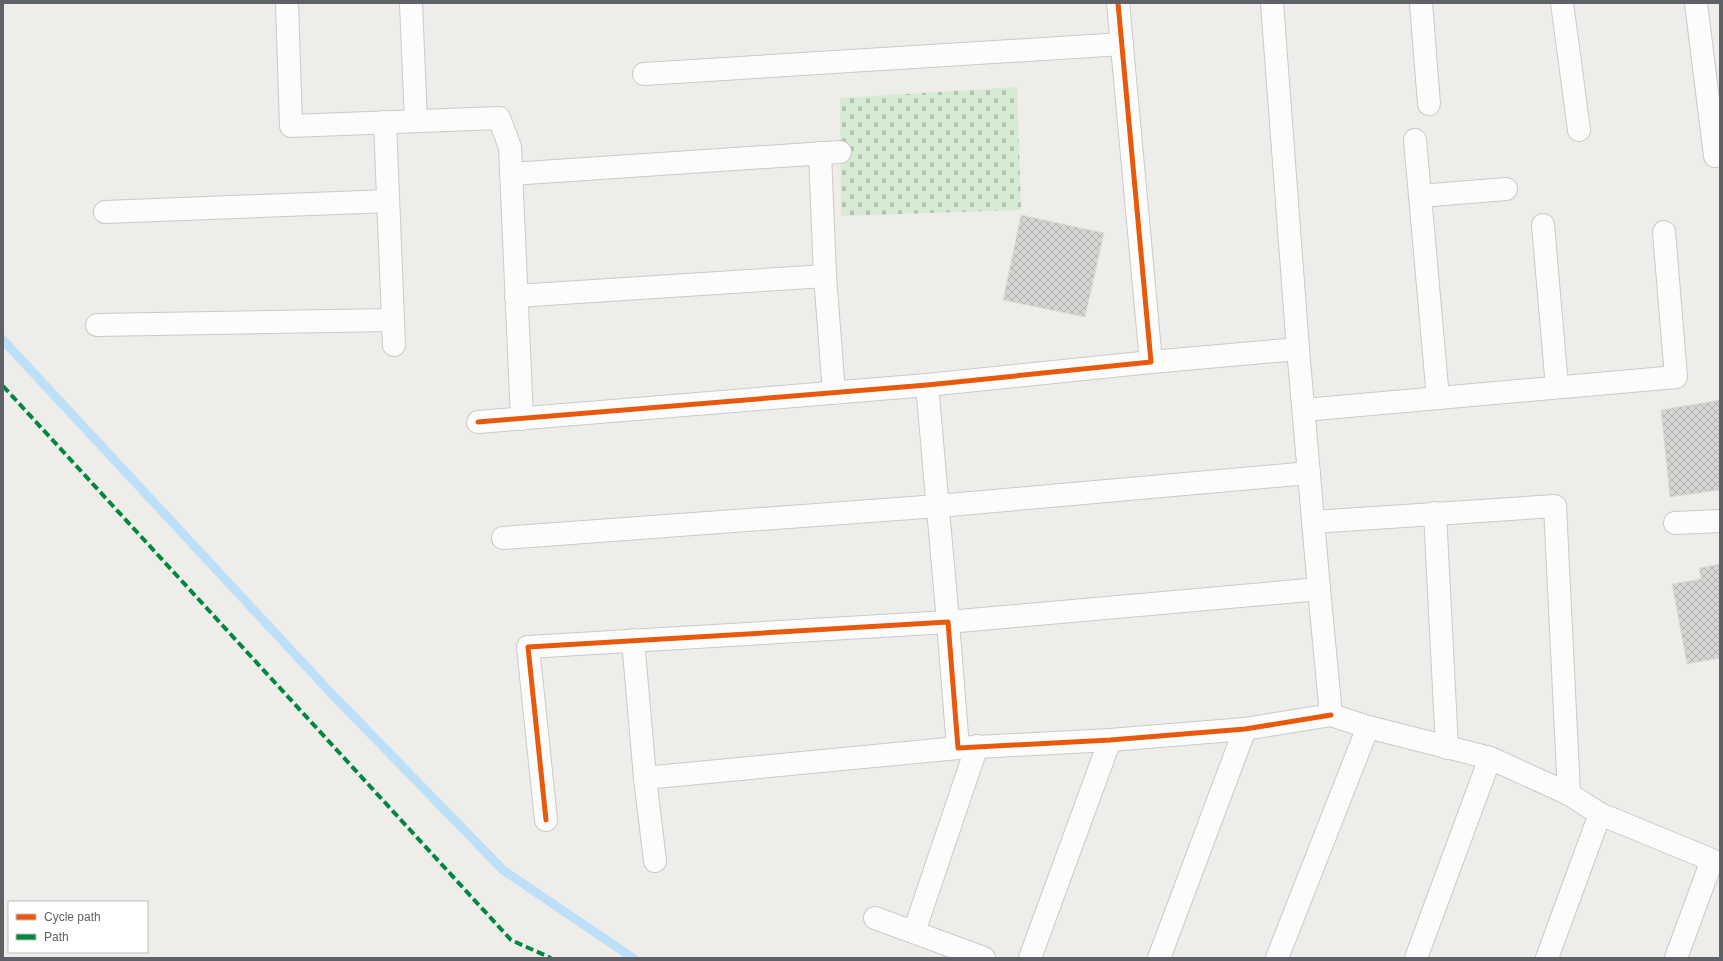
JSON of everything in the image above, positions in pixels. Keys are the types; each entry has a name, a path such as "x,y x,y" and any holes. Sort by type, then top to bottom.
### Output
{"street":[{"path":"287,3 291,126 499,118 510,147 522,419"},
{"path":"411,3 416,121"},
{"path":"1118,3 1151,362"},
{"path":"1272,3 1298,349 1331,715"},
{"path":"1421,3 1429,104"},
{"path":"1562,3 1579,130"},
{"path":"1696,3 1715,156"},
{"path":"644,74 1122,44"},
{"path":"385,122 394,345"},
{"path":"1415,140 1438,398"},
{"path":"511,174 830,153 825,276 834,393"},
{"path":"1420,196 1506,189"},
{"path":"105,212 388,201"},
{"path":"1543,225 1557,387"},
{"path":"1304,410 1676,377 1664,232"},
{"path":"516,296 825,276"},
{"path":"97,326 393,320"},
{"path":"478,422 927,385 1151,362 1298,349"},
{"path":"914,932 968,747 948,622 927,385"},
{"path":"503,538 938,506 1309,473"},
{"path":"1313,522 1555,506 1569,794"},
{"path":"1434,514 1447,748"},
{"path":"1675,523 1720,521"},
{"path":"546,820 528,647 948,622 1319,589"},
{"path":"633,640 645,778 655,861"},
{"path":"645,778 968,747 1110,740 1245,729 1331,715 1368,727 1490,758 1569,794 1600,814 1712,860 1676,958"},
{"path":"1277,958 1368,727"},
{"path":"1159,958 1245,729"},
{"path":"1030,958 1110,740"},
{"path":"1416,958 1490,758"},
{"path":"1547,958 1600,814"},
{"path":"875,918 984,958"}],"green space":[{"path":"1017,87 1021,210 841,216 840,98"}],"building":[{"path":"1021,215 1104,233 1085,317 1003,300"},
{"path":"1720,400 1720,490 1670,497 1661,410"},
{"path":"1720,564 1720,658 1687,664 1672,584 1701,579 1699,568"}],"waterway":[{"path":"3,340 329,691 503,870 633,958"}],"marked path":[{"path":"3,386 511,940 551,958"}],"cycle path":[{"path":"478,422 927,385 1151,362 1118,3"},
{"path":"546,820 528,647 948,622 958,748 1110,740 1245,729 1331,715"}]}
